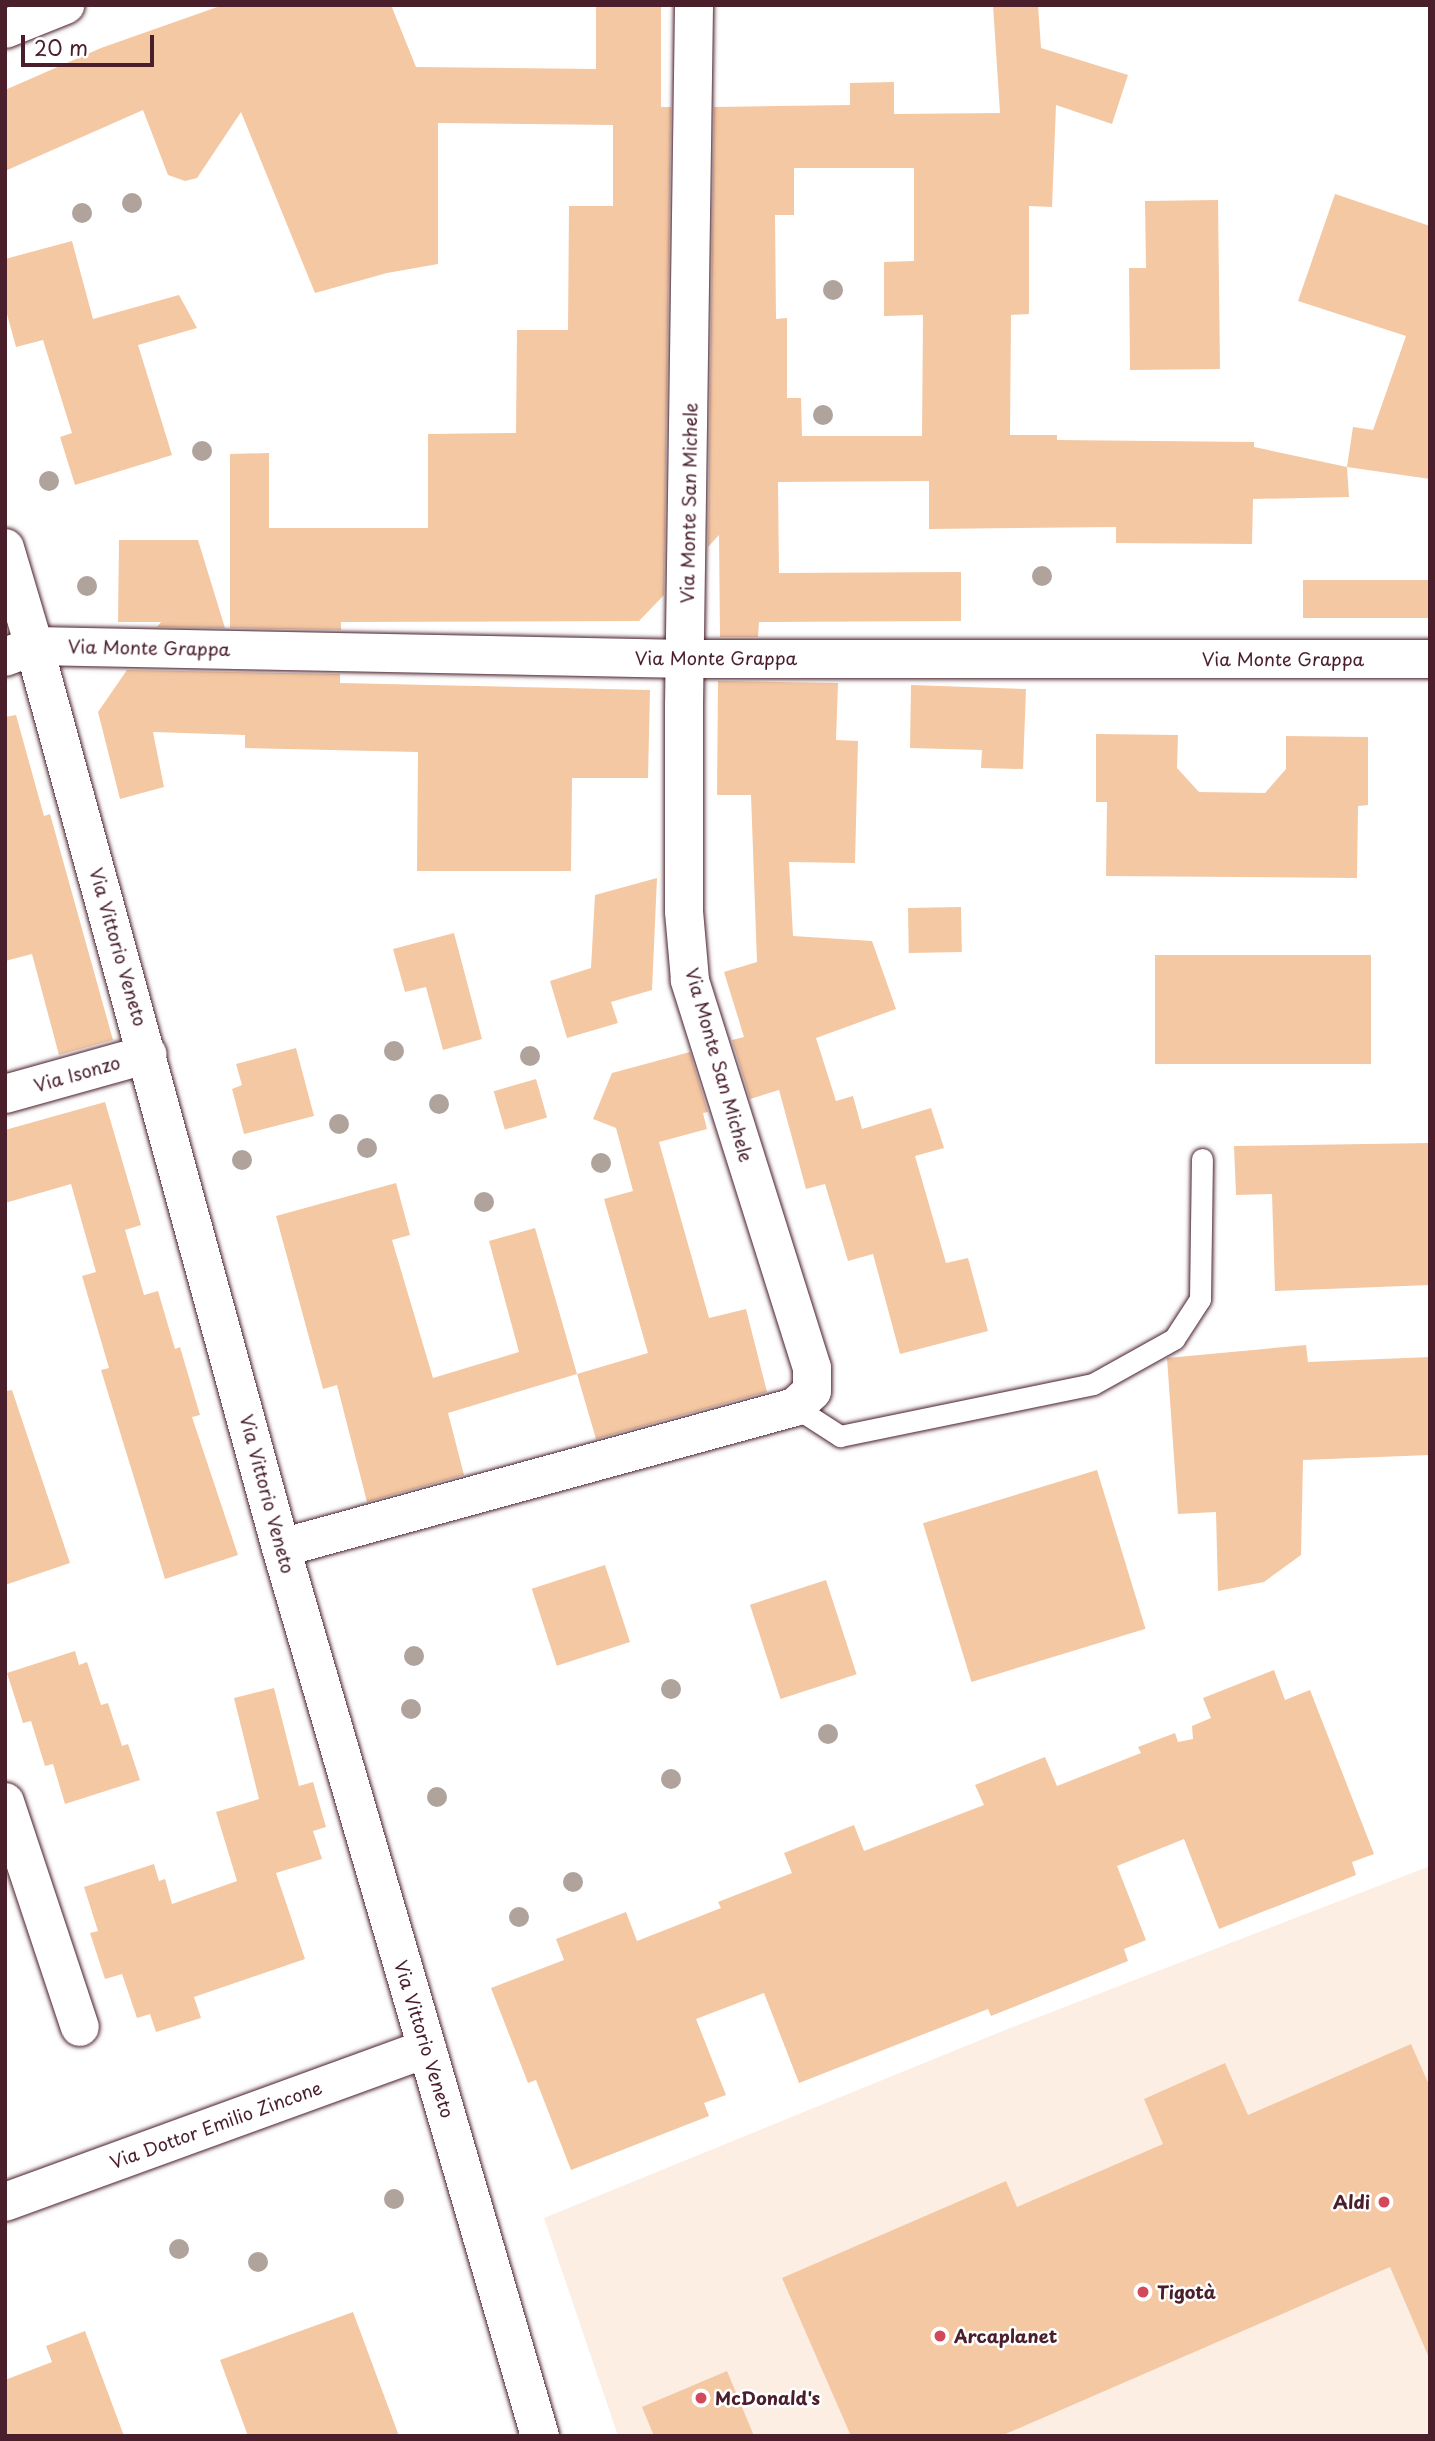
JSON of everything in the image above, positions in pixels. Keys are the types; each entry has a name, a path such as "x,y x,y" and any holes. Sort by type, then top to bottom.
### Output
{"street":[{"path":"5,29 65,5"},
{"name":"Via Monte San Michele","path":"694,5 684,911 690,980 812,1368 812,1391 795,1407"},
{"name":"Via Vittorio Veneto","path":"5,548 20,652 148,1054 281,1548 371,1863 541,2436"},
{"name":"Via Monte Grappa","path":"20,652 687,659 1430,659"},
{"name":"Via Isonzo","path":"5,1094 148,1054"},
{"path":"281,1548 795,1407"},
{"path":"5,1802 80,2027"},
{"name":"Via Dottor Emilio Zincone","path":"5,2202 427,2048"}],"lane":[{"path":"795,1407 839,1436 1093,1384 1174,1339 1200,1299 1202,1159"}],"shaded area":[{"path":"1430,1866 1430,2436 618,2436 544,2218 1010,2028"}],"building":[{"path":"223,5 391,5 416,67 596,69 596,5 661,5 661,107 671,107 664,595 639,621 341,622 341,630 230,628 230,454 269,453 269,528 428,528 428,434 516,433 517,330 568,330 569,206 613,206 613,125 438,123 438,264 387,273 315,293 241,112 197,178 185,181 168,175 143,110 5,171 5,90 101,48"},
{"path":"993,5 1038,5 1041,48 1128,75 1112,124 1056,105 1052,207 1029,206 1029,314 1011,315 1010,435 1057,435 1057,440 1254,442 1254,447 1347,467 1349,497 1253,499 1252,544 1116,543 1116,527 929,529 929,481 778,482 779,573 961,572 961,621 759,622 758,637 720,637 719,535 708,547 714,107 850,105 850,83 894,82 894,114 1000,113","holes":["794,168 914,168 914,261 884,262 884,316 923,315 922,436 802,436 801,398 787,398 787,318 776,319 775,215 794,215"]},
{"path":"1335,194 1430,226 1430,479 1347,467 1353,427 1373,430 1406,336 1298,301"},
{"path":"1218,200 1220,369 1130,370 1129,268 1146,268 1145,201"},
{"path":"72,241 93,319 179,295 197,328 138,345 172,455 75,485 60,437 72,433 43,340 16,347 5,307 5,259"},
{"path":"119,540 198,540 225,628 157,627 161,622 118,622"},
{"path":"1303,580 1430,580 1430,618 1303,618"},
{"path":"127,670 340,674 340,683 650,690 648,778 572,778 571,871 417,871 418,752 245,748 245,735 153,732 164,787 120,799 98,712"},
{"path":"718,681 838,683 836,740 858,741 855,863 789,862 793,936 872,941 896,1009 816,1038 836,1101 853,1096 862,1129 931,1108 944,1148 915,1156 946,1263 968,1258 988,1331 900,1354 873,1254 848,1261 825,1184 806,1189 779,1090 750,1099 732,1040 744,1037 724,972 757,962 751,795 717,795"},
{"path":"911,685 1026,689 1023,769 981,768 982,750 910,748"},
{"path":"16,715 44,816 50,814 113,1040 59,1055 32,954 5,961 5,717"},
{"path":"1096,734 1178,735 1177,768 1199,792 1265,793 1286,769 1286,736 1368,737 1368,805 1358,806 1357,878 1106,876 1107,802 1096,802"},
{"path":"657,878 652,990 611,1002 618,1023 567,1038 550,981 591,968 595,895"},
{"path":"961,907 962,952 909,953 908,908"},
{"path":"454,933 482,1039 443,1050 426,987 405,992 393,949"},
{"path":"1155,955 1371,955 1371,1064 1155,1064"},
{"path":"296,1048 314,1116 244,1134 232,1089 242,1085 236,1064"},
{"path":"690,1052 708,1112 703,1113 707,1129 659,1142 709,1318 746,1309 767,1392 596,1439 577,1374 648,1353 604,1199 633,1191 616,1128 593,1119 612,1073"},
{"path":"536,1079 547,1117 505,1130 494,1091"},
{"path":"105,1102 141,1225 125,1230 144,1295 158,1291 175,1349 180,1347 200,1415 192,1417 238,1555 165,1579 101,1370 109,1368 82,1276 96,1272 71,1184 5,1203 5,1130"},
{"path":"1430,1143 1430,1285 1275,1291 1272,1194 1236,1195 1234,1146"},
{"path":"396,1183 410,1235 392,1240 433,1378 519,1352 489,1241 535,1228 577,1374 448,1413 464,1475 367,1502 337,1385 323,1389 276,1216"},
{"path":"1306,1345 1308,1362 1430,1357 1430,1455 1303,1460 1301,1555 1264,1582 1218,1591 1216,1512 1178,1514 1167,1358"},
{"path":"12,1390 70,1563 5,1585 5,1391"},
{"path":"1097,1470 1146,1629 971,1682 923,1523"},
{"path":"605,1565 630,1642 557,1666 532,1589"},
{"path":"826,1580 857,1674 781,1699 750,1605"},
{"path":"75,1651 79,1665 87,1662 101,1705 108,1703 122,1746 128,1744 140,1780 65,1804 53,1764 45,1766 31,1721 23,1723 7,1673"},
{"path":"1274,1670 1285,1700 1310,1690 1374,1854 1352,1862 1356,1875 1219,1929 1184,1839 1117,1866 1146,1940 1124,1949 1128,1961 991,2016 988,2009 799,2083 764,1993 696,2019 726,2095 704,2103 709,2116 571,2170 536,2080 528,2083 491,1988 564,1960 556,1939 626,1912 637,1941 721,1908 718,1902 792,1873 784,1853 854,1825 864,1851 984,1805 975,1785 1045,1757 1057,1786 1141,1753 1138,1747 1175,1733 1178,1742 1193,1739 1192,1726 1211,1718 1203,1698"},
{"path":"274,1688 299,1786 313,1782 326,1827 313,1831 322,1859 276,1873 305,1959 194,1997 201,2018 156,2032 150,2014 137,2018 122,1974 105,1979 90,1933 98,1931 84,1887 154,1864 159,1881 165,1879 172,1904 237,1881 216,1812 259,1799 234,1698"},
{"path":"1411,2044 1430,2087 1430,2360 1390,2267 1001,2436 851,2436 782,2278 1006,2181 1017,2207 1163,2144 1144,2099 1225,2063 1248,2115"},
{"path":"353,2312 399,2436 248,2436 220,2360"},
{"path":"85,2331 124,2436 5,2436 5,2380 52,2362 46,2346"},
{"name":"McDonald's","path":"727,2371 754,2436 654,2436 642,2407"}],"place":[{"name":"Aldi","path":"1384,2202"},
{"name":"Tigotà","path":"1143,2292"},
{"name":"Arcaplanet","path":"940,2336"},
{"name":"McDonald's","path":"701,2398"}]}
